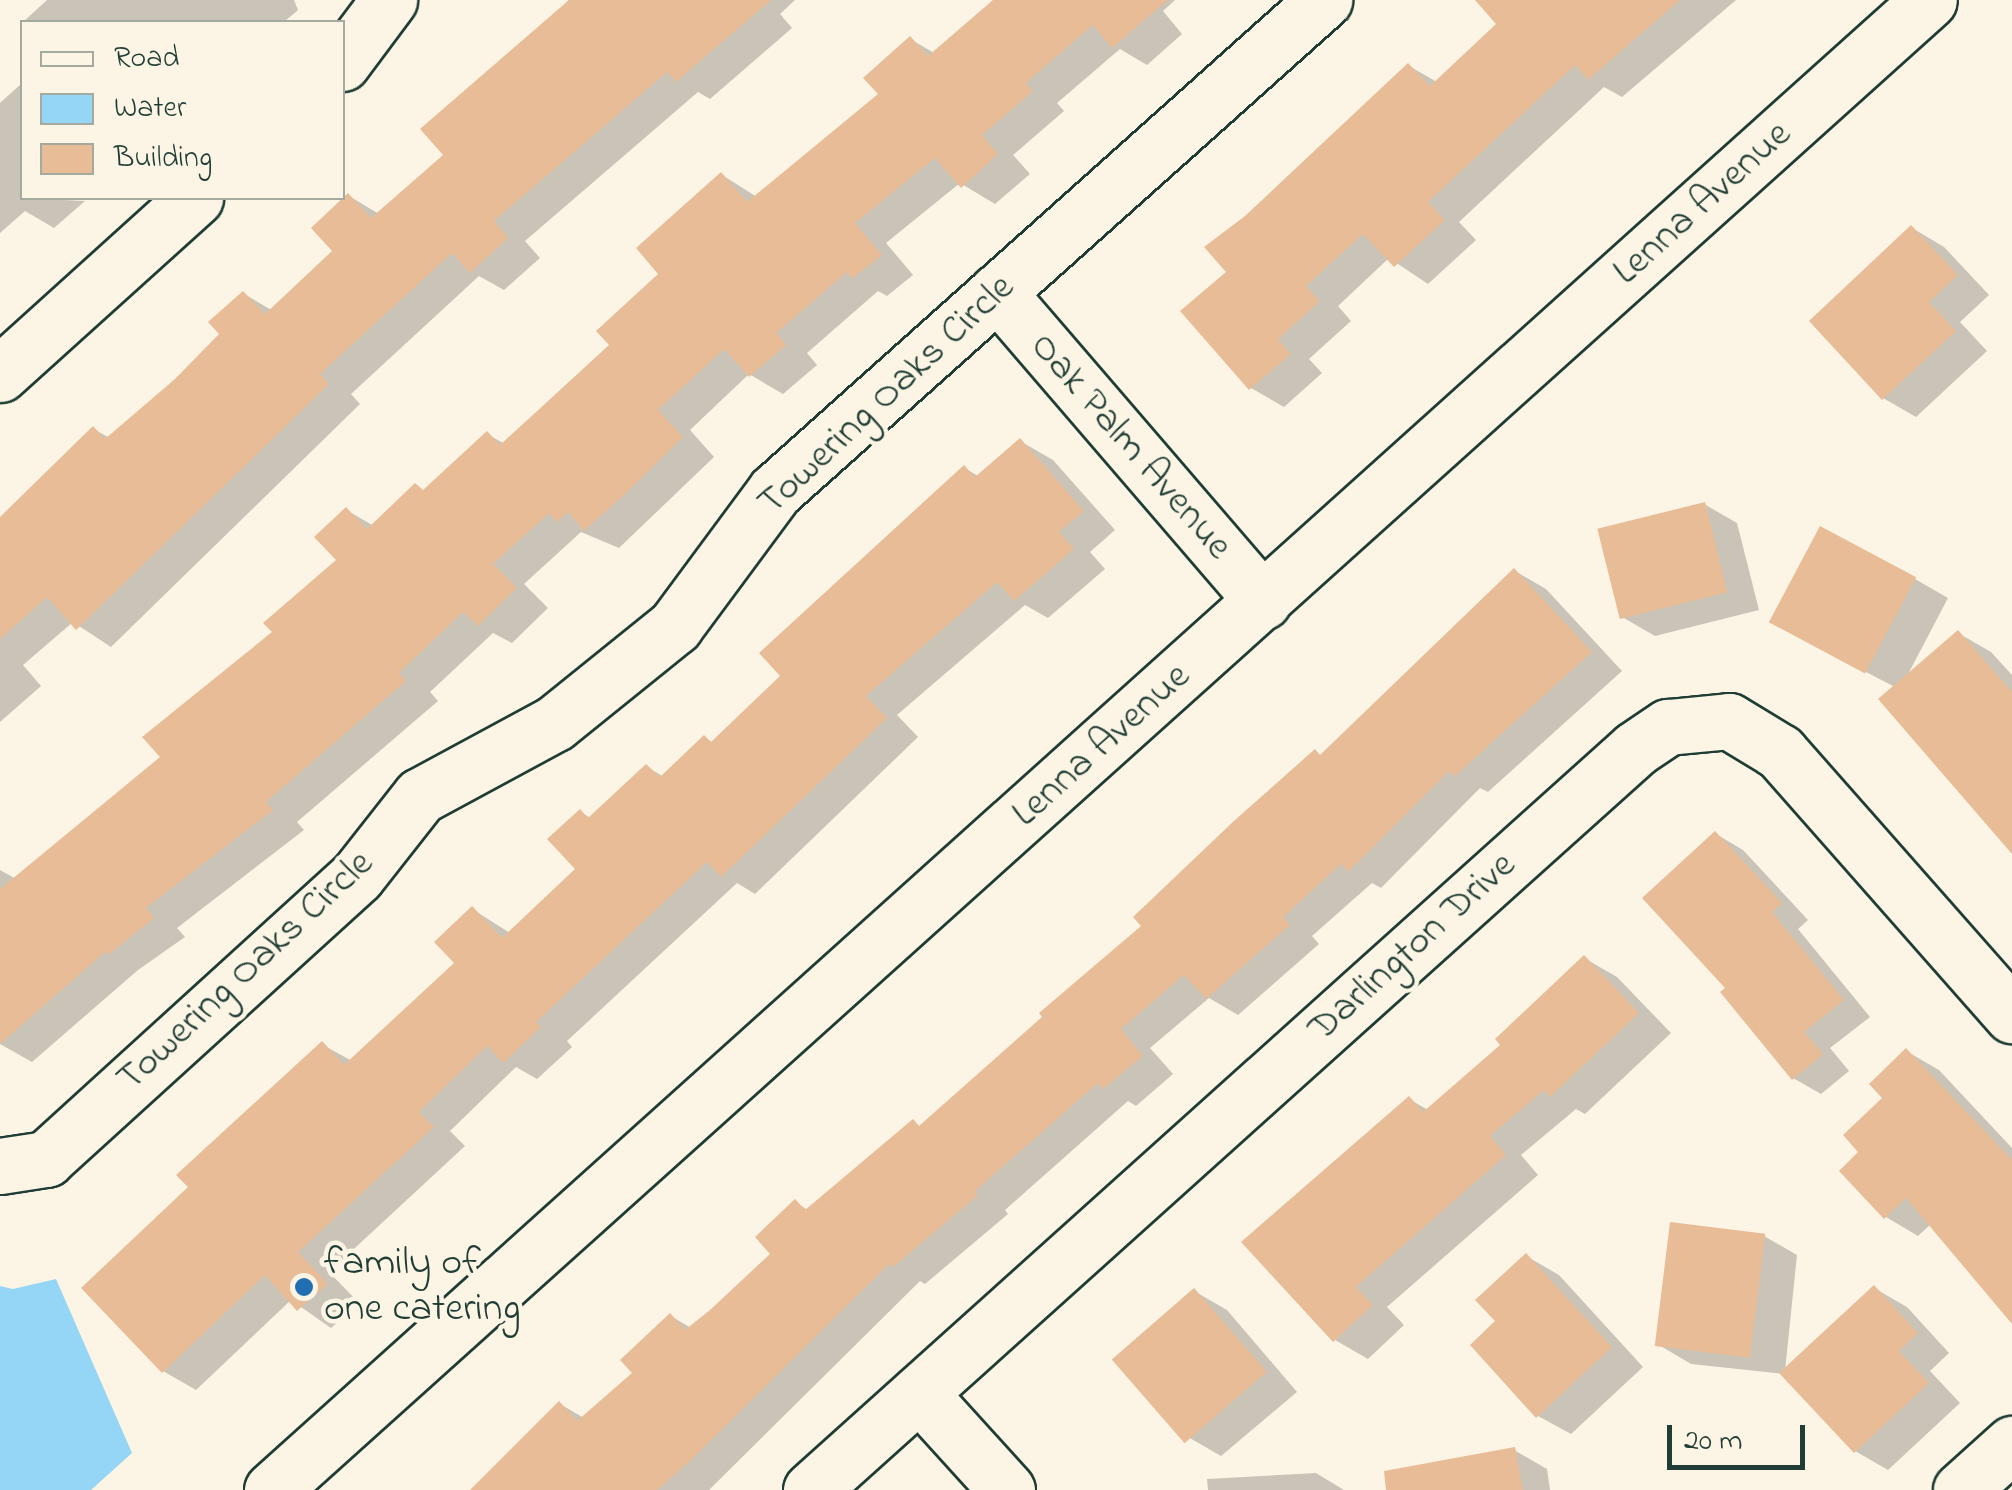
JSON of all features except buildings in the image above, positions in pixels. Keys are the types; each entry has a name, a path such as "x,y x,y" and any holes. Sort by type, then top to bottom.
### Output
{"street":[{"path":"345,59 389,0"},
{"name":"Towering Oaks Circle","path":"0,1166 46,1159 357,876 420,796 555,723 674,626 775,492 1324,0"},
{"name":"Lenna Avenue","path":"272,1490 1929,0"},
{"path":"0,374 193,200"},
{"name":"Oak Palm Avenue","path":"997,292 1264,602"},
{"name":"Darlington Drive","path":"811,1490 1635,750 1668,727 1729,721 1780,752 2012,1015"},
{"path":"919,1393 1007,1490"},
{"path":"1961,1490 2012,1444"}],"water":[{"path":"56,1279 132,1453 91,1490 0,1490 0,1286 13,1289"}],"place":[{"name":"family of one catering","path":"304,1287"}]}
